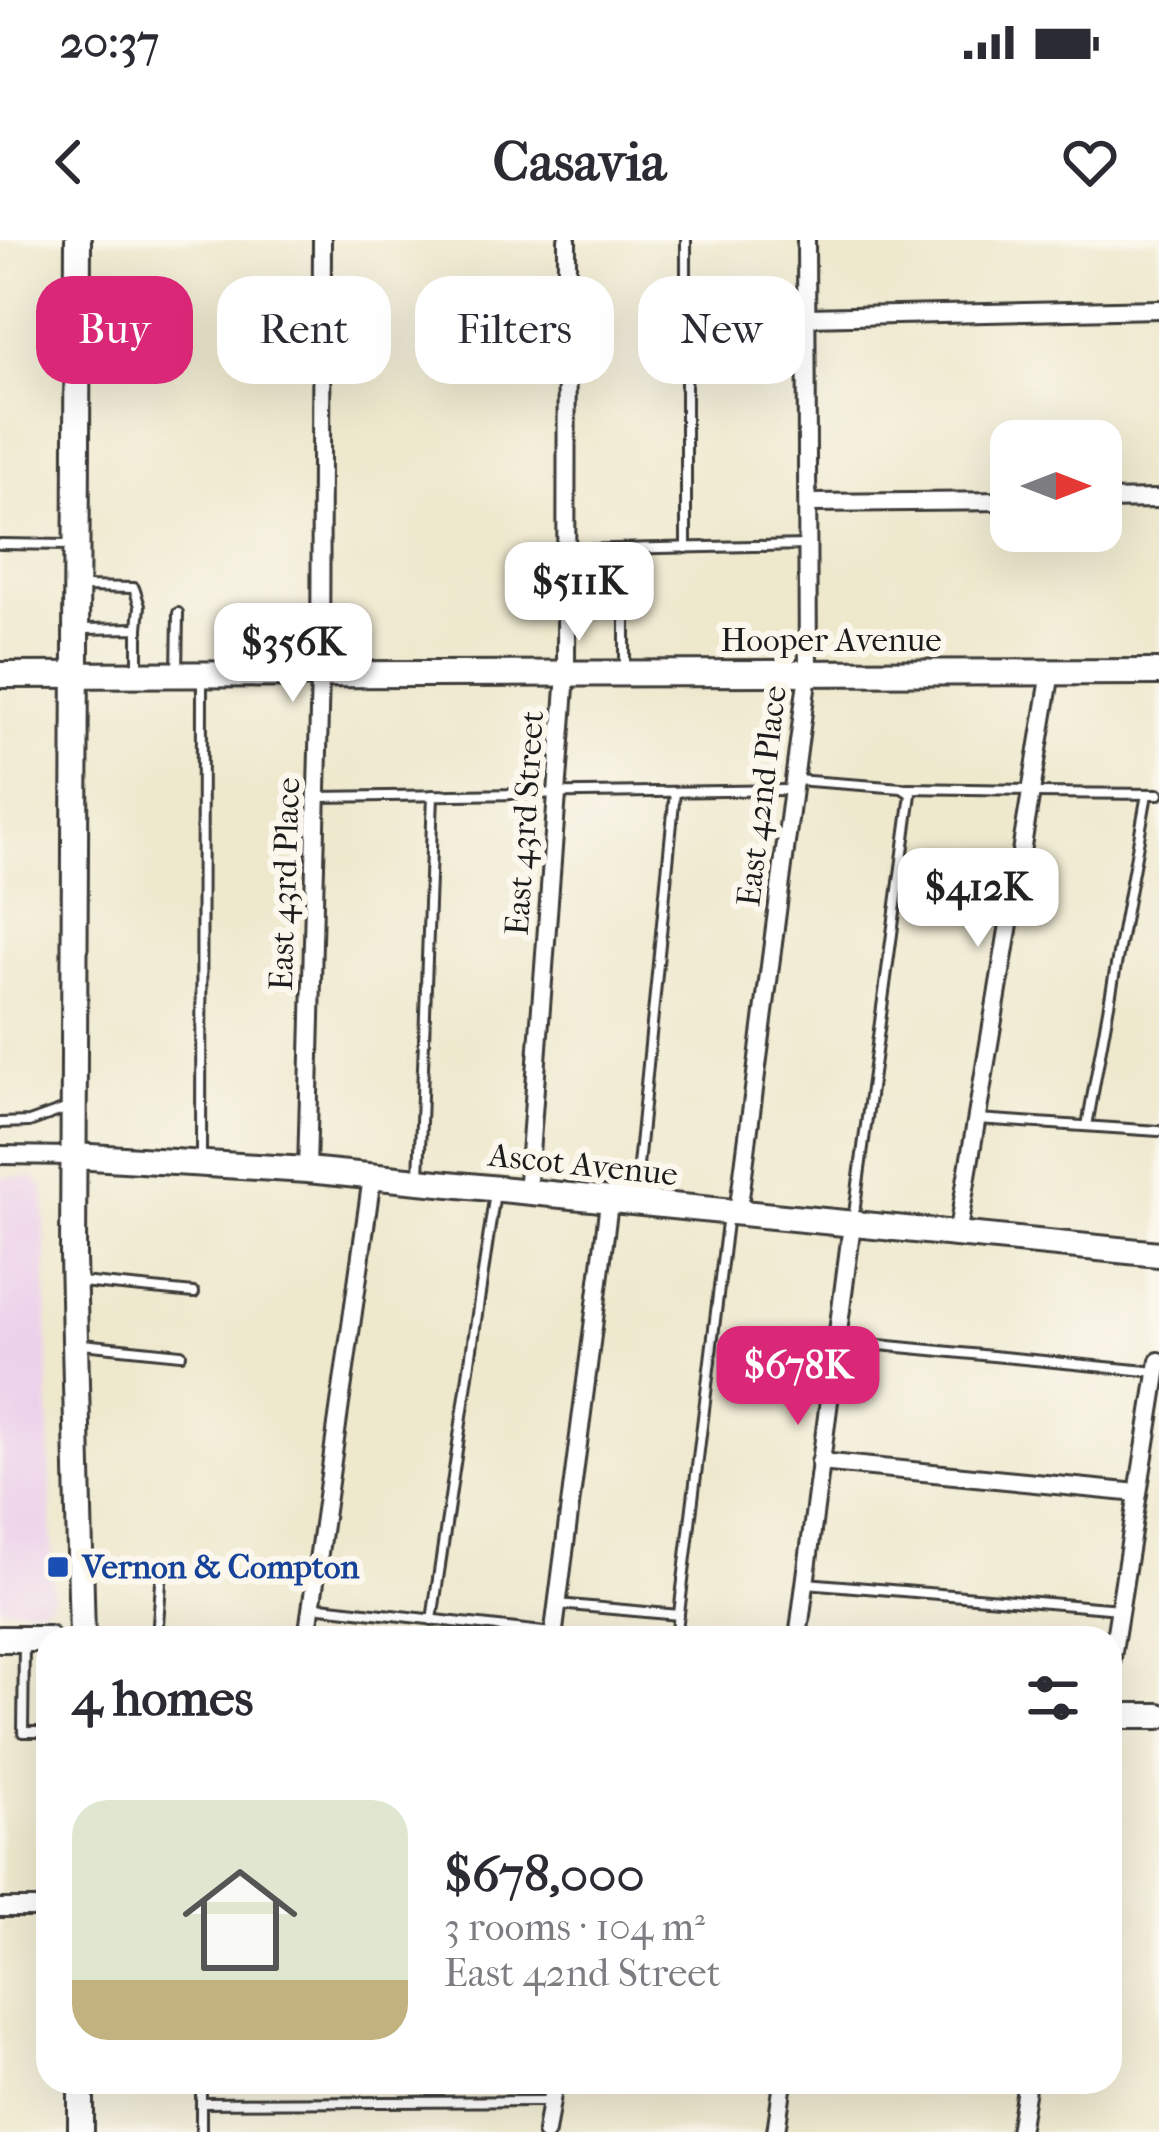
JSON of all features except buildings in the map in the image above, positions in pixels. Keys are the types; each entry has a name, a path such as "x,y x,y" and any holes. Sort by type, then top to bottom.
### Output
{"street":[{"path":"78,240 74,1281 82,1626"},
{"name":"East 43rd Place","path":"307,1170 320,674 322,240"},
{"name":"East 43rd Street","path":"527,1194 566,674 567,240"},
{"name":"East 42nd Place","path":"733,1213 808,673 806,240"},
{"path":"807,317 1159,309"},
{"path":"1122,500 1159,499"},
{"path":"808,503 990,501"},
{"name":"Hooper Avenue","path":"0,675 1159,672"},
{"path":"957,1236 1051,673"},
{"name":"Ascot Avenue","path":"0,1155 307,1170 1159,1254"},
{"path":"310,1626 372,1177"},
{"path":"554,1626 622,1203"},
{"path":"800,1626 852,1225"},
{"path":"1117,1626 1158,1367"},
{"path":"820,1462 1138,1493"},
{"path":"1122,1716 1159,1716"},
{"path":"0,1909 36,1908"},
{"path":"81,2094 81,2132"},
{"path":"546,2132 552,2094"},
{"path":"776,2132 781,2094"},
{"path":"1019,2132 1025,2094"}],"lane":[{"path":"686,240 686,548"},
{"path":"0,544 76,544"},
{"path":"566,550 808,545"},
{"path":"625,674 625,577 631,573"},
{"path":"76,587 134,588 140,606 138,674"},
{"path":"178,613 190,674 201,1163"},
{"path":"75,628 138,628"},
{"path":"317,797 793,785 1159,794"},
{"path":"852,1225 912,802 911,794 902,788"},
{"path":"622,1203 675,791"},
{"path":"1087,1126 1147,794"},
{"path":"419,1182 433,795"},
{"path":"0,1123 29,1122 74,1106"},
{"path":"976,1119 1159,1131"},
{"path":"432,1620 495,1190"},
{"path":"678,1626 733,1213"},
{"path":"74,1281 194,1293"},
{"path":"837,1341 1158,1367"},
{"path":"75,1343 181,1354"},
{"path":"82,1563 162,1569 159,1626"},
{"path":"805,1583 1120,1610"},
{"path":"557,1604 679,1615"},
{"path":"312,1606 477,1626"},
{"path":"24,1638 23,1732 36,1732"},
{"path":"201,2094 201,2132"},
{"path":"201,2103 551,2101"}],"shaded area":[{"path":"0,1177 34,1177 44,1188 53,1599 42,1608 0,1607"}],"place":[{"name":"Vernon & Compton","path":"58,1567"}]}
